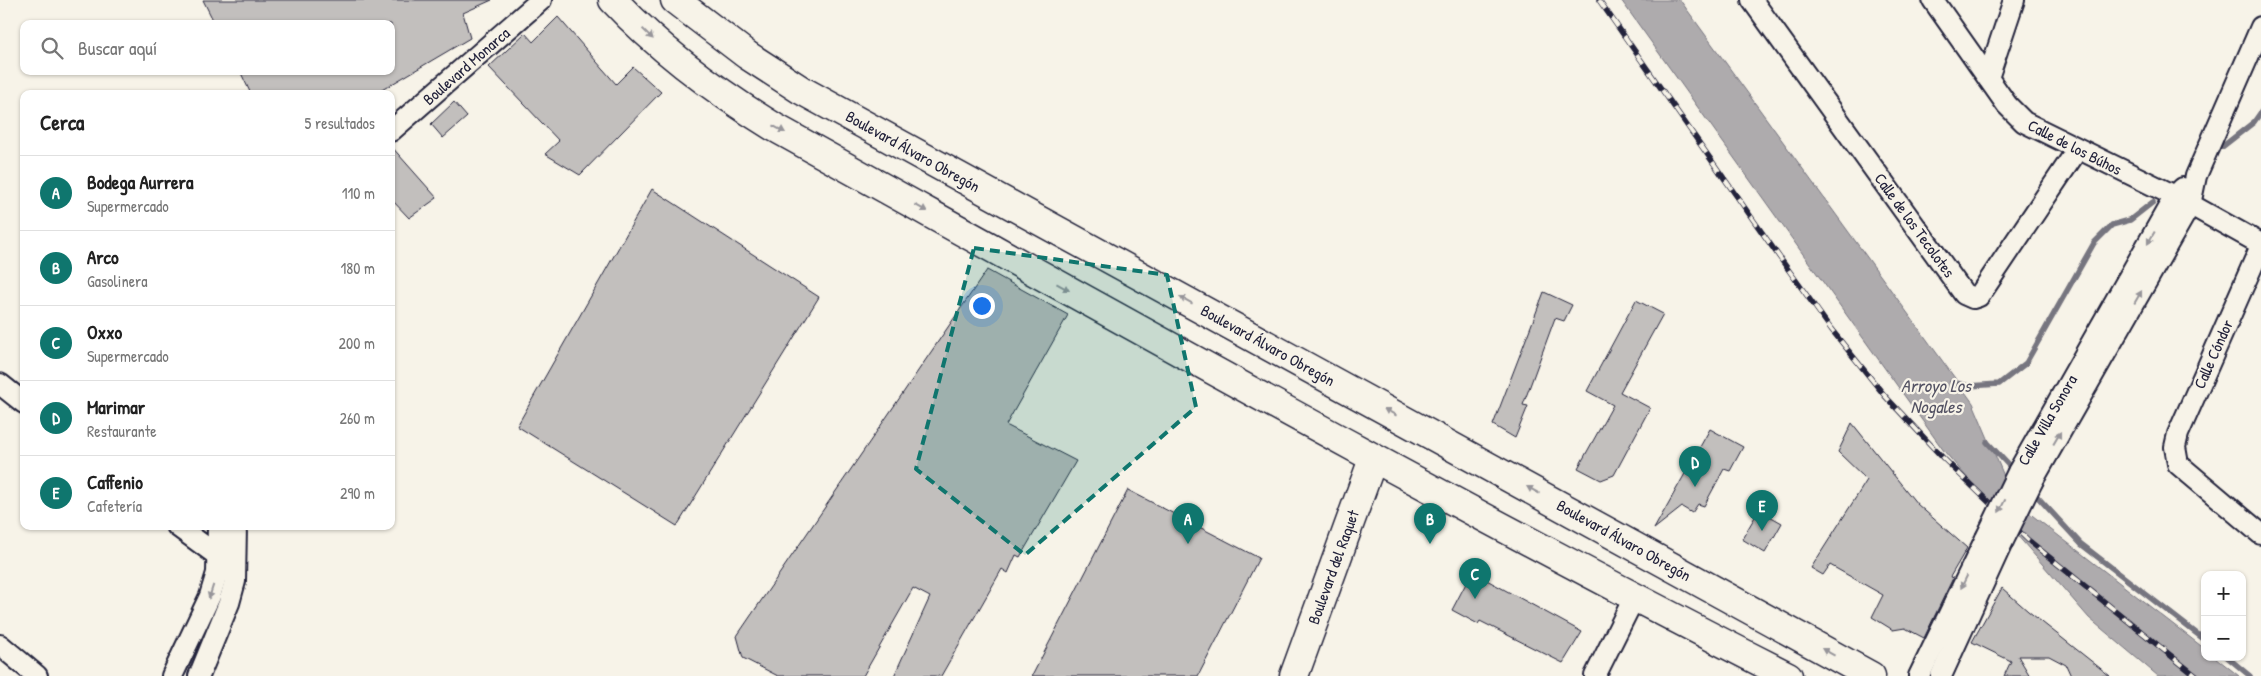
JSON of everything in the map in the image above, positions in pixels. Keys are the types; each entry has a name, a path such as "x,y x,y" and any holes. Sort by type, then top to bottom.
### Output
{"main road":[{"path":"613,0 654,40 734,102 1373,459 1634,598 1788,676"},
{"name":"Boulevard Álvaro Obregón","path":"675,0 747,55 801,90 1863,674"},
{"name":"Boulevard del Raquet","path":"1294,676 1373,459"}],"street":[{"name":"Boulevard Monarca","path":"395,128 541,0"},
{"name":"Calle de los Tecolotes","path":"1752,0 1964,294 1969,297 1979,296 2077,150"},
{"name":"Calle de los Búhos","path":"1934,0 2007,105 2024,122 2077,150 2183,200 2261,245"},
{"path":"1988,78 2014,0"},
{"name":"Calle Villa Sonora","path":"1919,676 1993,542 2025,476 2196,176 2261,27"},
{"name":"Calle Cóndor","path":"2261,245 2178,434 2176,447 2178,464 2261,534"},
{"path":"0,384 20,400"},
{"path":"182,530 218,556"},
{"path":"172,676 210,596 217,573 218,530"},
{"path":"198,676 229,603 235,581 236,530"},
{"name":"Calle Villa Sonora","path":"1940,676 1993,542"},
{"path":"1595,676 1634,598"},
{"path":"0,645 36,676"}],"highlighted area":[{"path":"974,248 1167,275 1196,407 1025,555 916,469"}],"water":[{"name":"Arroyo Los Nogales","path":"1621,0 1680,0 1973,403 2015,502 2201,646 2201,661 2220,661 2239,676 2158,676 2089,618 1944,451"}],"building":[{"path":"203,0 492,0 463,13 470,38 382,90 249,90 242,75 395,75 395,20 213,20"},
{"path":"558,17 616,84 633,67 661,92 580,175 545,154 559,141 489,67 525,33 533,42"},
{"path":"454,102 467,117 443,138 431,124"},
{"path":"395,151 437,198 409,218 395,203"},
{"path":"652,189 819,297 677,526 517,426"},
{"path":"987,270 1068,315 1006,425 1076,461 1020,557 1016,555 1008,573 1002,569 941,676 894,676 930,597 913,588 863,676 778,676 743,658 737,636"},
{"path":"1544,292 1572,305 1564,321 1555,318 1523,405 1528,406 1515,438 1493,425"},
{"path":"1636,300 1663,314 1620,392 1650,408 1614,475 1601,480 1578,468 1613,405 1587,391"},
{"path":"1852,423 1917,504 1967,548 1950,577 1953,578 1924,638 1905,628 1893,630 1872,617 1883,595 1830,565 1823,575 1811,568 1867,480 1838,452"},
{"path":"1710,429 1743,447 1730,471 1724,469 1704,506 1698,504 1692,513 1682,507 1654,529"},
{"path":"1128,490 1259,558 1198,676 1032,676"},
{"path":"1759,510 1782,523 1765,553 1742,539"},
{"path":"1472,572 1582,632 1563,663 1480,621 1478,624 1452,610"},
{"path":"2002,588 2110,676 2071,676 2066,665 2049,656 2018,656 2030,676 2004,676 2011,661 1972,642"}],"waterway":[{"path":"2222,147 2254,122 2261,112"},
{"path":"1952,382 1969,386 1999,384 2026,363 2094,243 2112,225 2130,220 2153,202"},
{"name":"Arroyo Los Nogales","path":"1987,442 2015,472"},
{"name":"Arroyo Los Nogales","path":"2033,492 2081,544 2201,637"},
{"name":"Arroyo Los Nogales","path":"2232,661 2250,676"}],"railway":[{"path":"1599,0 1831,329 1885,396 1943,458 2028,540 2196,676"}],"place":[{"name":"Marimar","path":"1695,487"},
{"name":"Caffenio","path":"1762,531"},
{"name":"Bodega Aurrera","path":"1188,544"},
{"name":"Arco","path":"1430,544"},
{"name":"Oxxo","path":"1475,599"}]}
